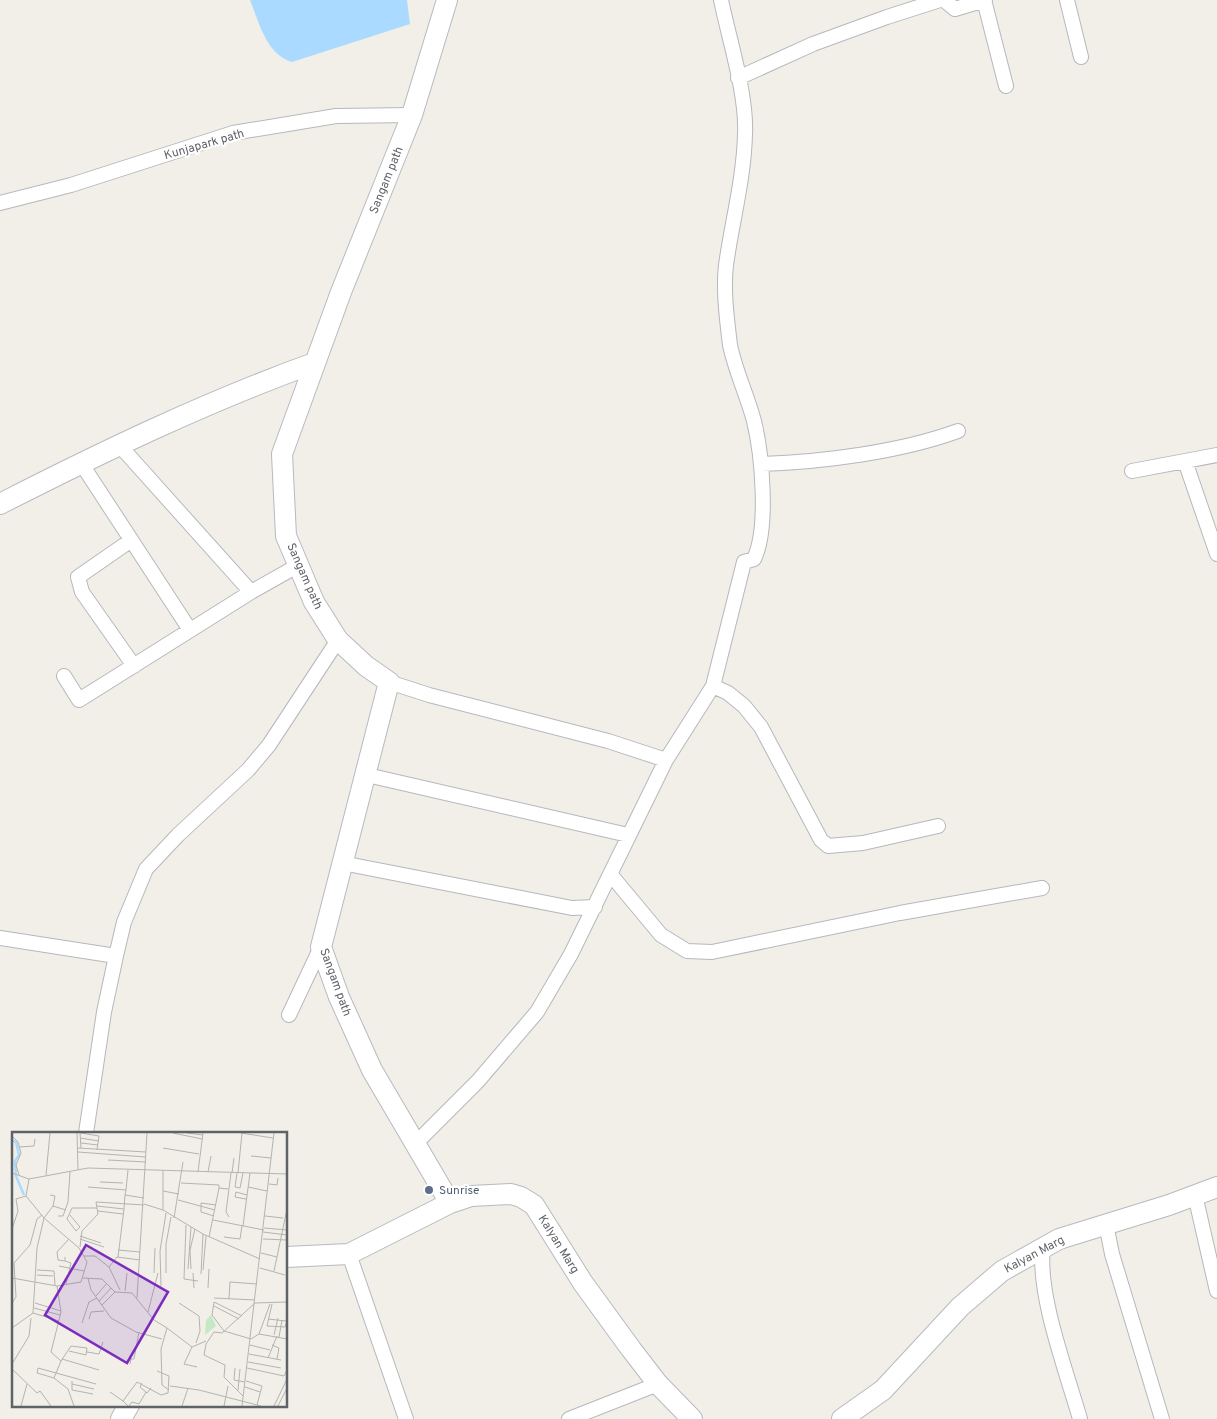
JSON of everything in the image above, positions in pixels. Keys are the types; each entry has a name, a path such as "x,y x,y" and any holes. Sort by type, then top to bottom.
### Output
{"street":[{"name":"Sangam path","path":"448,0 412,115 314,364 282,454 286,536 314,602 338,640 366,666 389,682 321,947 339,997 372,1070 450,1203"},
{"path":"416,1143 478,1081 538,1012 595,907 628,835 666,760 713,686 744,562 754,559 759,550 762,501 761,464 754,422 731,346 725,286 726,266 737,208 745,135 745,113 721,0"},
{"path":"738,78 813,44 886,17 942,0 954,8 984,0 1006,86"},
{"path":"1067,0 1081,57"},
{"name":"Kunjapark path","path":"0,203 71,185 233,133 336,116 412,115"},
{"path":"0,504 81,463 167,423 257,384 314,364"},
{"path":"761,464 794,463 889,449 935,439 958,431"},
{"path":"121,446 250,592"},
{"path":"1132,471 1217,454"},
{"path":"1185,461 1217,554"},
{"path":"81,463 130,541 190,630"},
{"path":"130,541 78,577 82,592 134,666"},
{"path":"64,676 79,700 250,592 299,566"},
{"path":"86,1132 104,1012 116,956 124,922 146,869 178,835 248,770 269,745 338,640"},
{"path":"389,682 429,695 600,739 666,760"},
{"path":"713,686 728,693 744,706 761,727 821,840 828,846 863,843 938,826"},
{"path":"366,776 628,835"},
{"path":"342,863 572,908 595,907"},
{"path":"611,875 661,935 687,951 712,952 900,913 1042,888"},
{"path":"0,938 116,956"},
{"path":"289,1014 321,947"},
{"name":"Kalyan Marg","path":"842,1419 883,1390 960,1307 1002,1271 1059,1239 1217,1187"},
{"name":"Kalyan Marg","path":"288,1258 349,1254 450,1203 471,1196 511,1194 534,1205 583,1283 658,1384 692,1419"},
{"path":"1195,1195 1217,1291"},
{"path":"1106,1224 1112,1254 1162,1419"},
{"path":"1043,1248 1041,1266 1052,1321 1080,1419"},
{"path":"349,1254 406,1419"},
{"path":"569,1419 658,1384"},
{"path":"121,1419 128,1406"}],"water":[{"path":"250,0 407,0 410,24 292,62 283,58 270,45 260,27"}],"place":[{"name":"Sunrise","path":"429,1190"}]}
